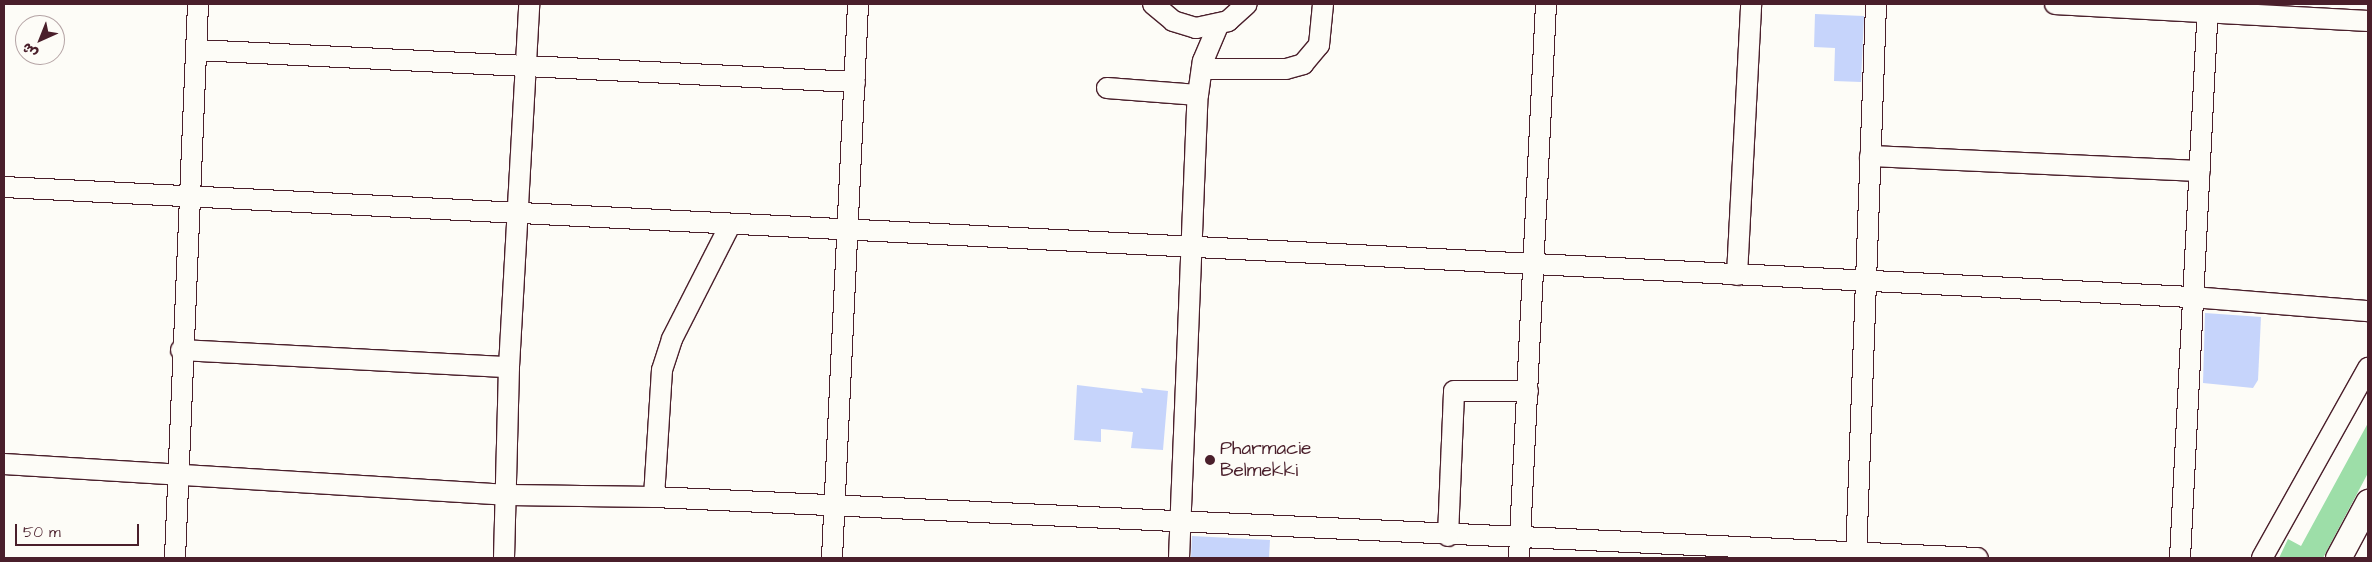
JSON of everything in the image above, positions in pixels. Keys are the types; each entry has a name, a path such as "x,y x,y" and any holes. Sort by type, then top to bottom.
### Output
{"main road":[{"path":"2338,558 2368,502"}],"street":[{"path":"175,558 181,350 198,4"},
{"path":"504,558 509,495 509,367 528,4"},
{"path":"832,558 849,231 858,4"},
{"path":"1153,4 1185,26 1202,65"},
{"path":"1179,558 1198,95 1202,65 1218,25 1247,4"},
{"path":"1202,65 1286,69 1303,64 1319,45 1323,4"},
{"path":"1519,549 1536,262 1546,4"},
{"path":"1737,275 1751,4"},
{"path":"1856,555 1876,4"},
{"path":"2055,4 2208,8 2368,22"},
{"path":"2180,558 2208,8"},
{"path":"1185,26 1218,25"},
{"path":"196,50 855,82"},
{"path":"1107,88 1198,95"},
{"path":"1870,156 2200,171"},
{"path":"4,187 190,195 518,214 1193,248 1536,262 1737,275 2193,297 2368,310"},
{"path":"654,497 662,370 672,339 730,225"},
{"path":"181,350 509,367"},
{"path":"2262,558 2368,368"},
{"path":"1448,536 1454,391 1528,391"},
{"path":"4,464 509,495 654,497 1448,536 1519,549 1978,558"}],"green space":[{"path":"2368,423 2368,473 2323,558 2279,558 2288,539 2301,546"}],"building":[{"path":"1815,14 1864,16 1861,82 1834,81 1835,48 1814,47"},
{"path":"2205,313 2261,317 2258,380 2253,388 2203,383"},
{"path":"1077,385 1143,393 1141,388 1168,391 1163,450 1131,448 1133,432 1101,429 1101,442 1074,440"},
{"path":"1192,536 1270,540 1269,558 1191,558"}],"place":[{"name":"Pharmacie Belmekki","path":"1210,460"}]}
